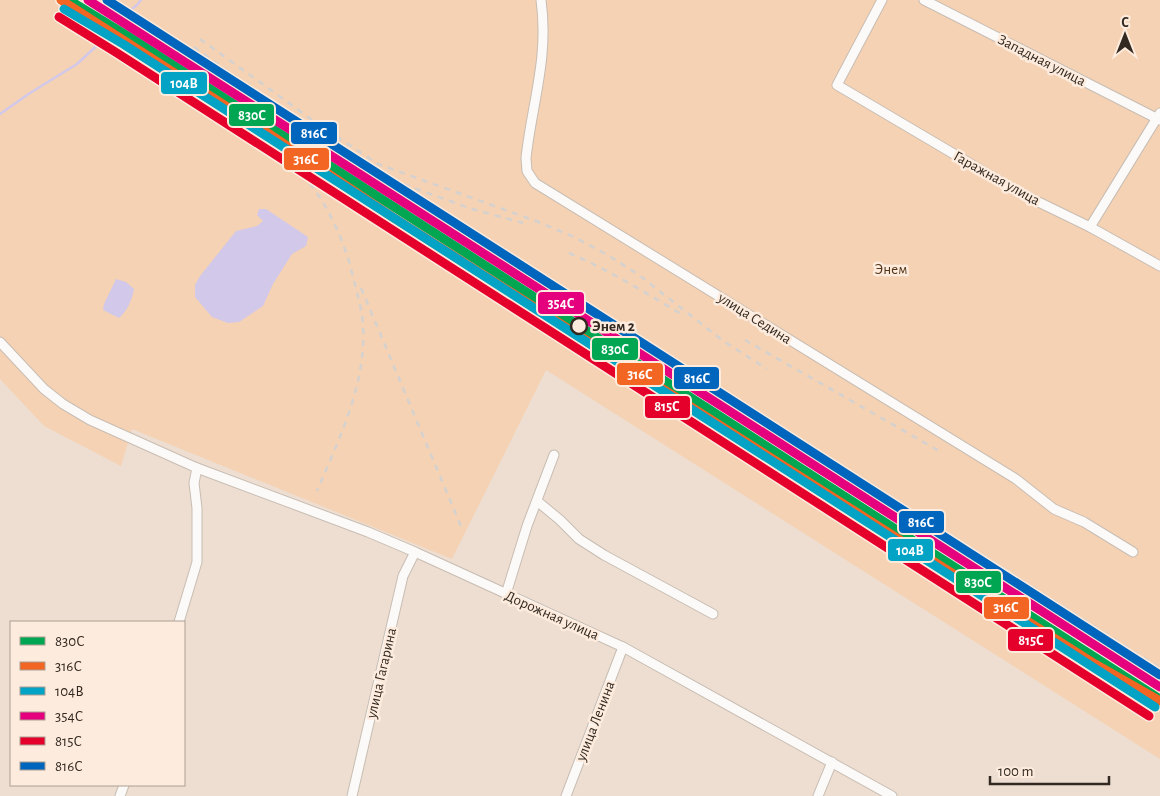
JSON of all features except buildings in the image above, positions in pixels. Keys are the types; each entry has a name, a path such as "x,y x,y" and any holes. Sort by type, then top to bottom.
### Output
{"street":[{"name":"улица Седина","path":"541,0 543,55 526,158 528,171 535,183 1016,479 1054,509 1084,522 1133,552"},
{"name":"Гаражная улица","path":"882,0 838,84 1020,193 1090,226 1160,266"},
{"name":"Западная улица","path":"924,0 1159,117"},
{"path":"1090,226 1159,117"},
{"name":"Дорожная улица","path":"0,342 44,389 90,420 197,468 368,532 415,552 623,647 892,796"},
{"path":"506,594 527,526 554,455"},
{"path":"179,621 197,562 194,483 197,468"},
{"path":"537,501 579,539 604,555 713,614"},
{"name":"улица Гагарина","path":"352,796 403,576 415,552"},
{"name":"улица Ленина","path":"566,796 623,647"},
{"path":"818,796 832,762"}],"green space":[{"name":"Энем","path":"0,0 1160,0 1160,759 546,370 452,559 132,429 121,466 44,426 0,379"}],"shaded area":[{"path":"259,209 266,209 308,237 306,246 292,254 273,284 263,306 239,322 228,323 212,317 195,297 195,285 236,231 257,226 263,221 257,215"},
{"path":"116,279 126,282 134,289 129,305 119,318 103,310"}],"waterway":[{"path":"119,19 141,0"},
{"path":"0,114 77,64 104,39"}],"railway":[{"path":"200,39 318,124 378,164 536,221 574,237 639,275 722,340 767,369"},
{"path":"130,44 260,138 300,172 323,203 340,237 349,261 361,308 363,346 361,368 350,410 317,491"},
{"path":"194,47 361,167 375,174 472,209 523,223"},
{"path":"294,160 484,288"},
{"path":"569,253 613,274 683,315"},
{"path":"361,288 463,531"},
{"path":"745,340 939,451"},
{"path":"698,374 1160,668"}],"transit line":[{"name":"316С","path":"61,0 268,133 391,216 1095,664 1160,701"},
{"name":"830С","path":"69,0 128,36 1160,699"},
{"name":"354С","path":"88,0 1160,687"},
{"name":"816С","path":"107,0 1160,675"},
{"name":"104В","path":"64,9 123,44 1155,707"},
{"name":"815С","path":"59,17 1149,716"}],"place":[{"name":"Энем 2","path":"579,326"}]}
